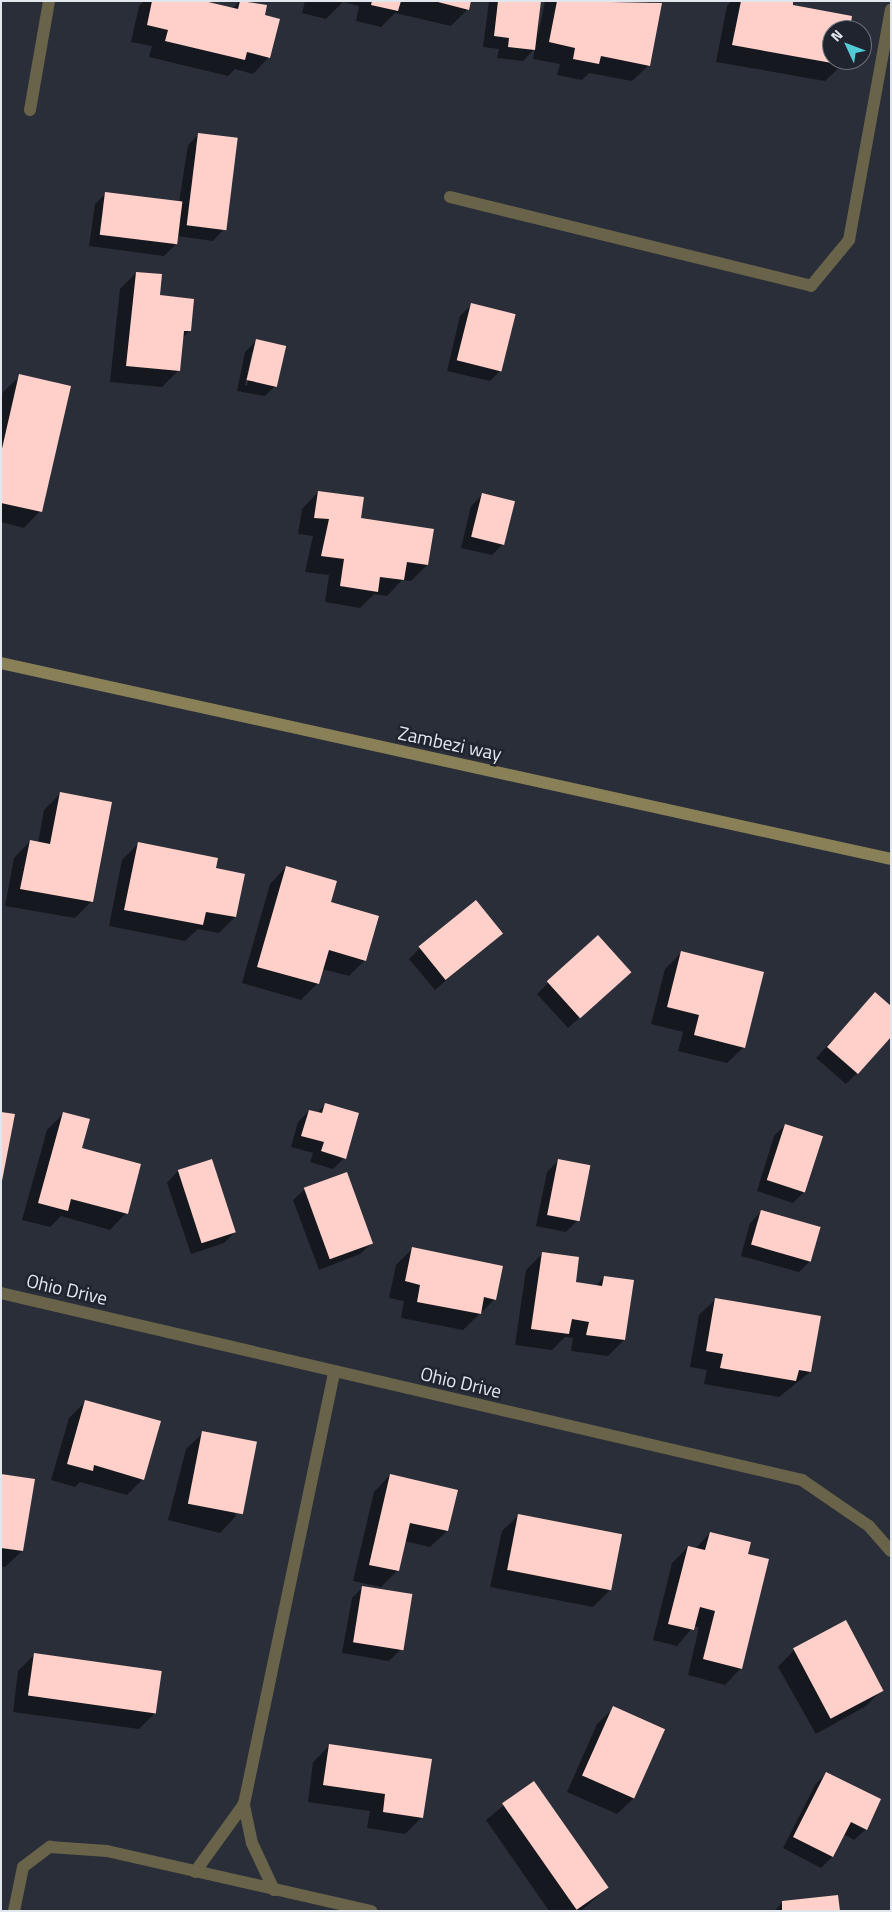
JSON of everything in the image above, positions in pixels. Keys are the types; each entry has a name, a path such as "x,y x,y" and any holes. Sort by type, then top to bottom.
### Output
{"main road":[{"name":"Zambezi way","path":"1,663 891,859"}],"street":[{"path":"30,110 49,1"},
{"path":"450,197 811,286 848,240 891,10"},
{"name":"Ohio Drive","path":"1,1293 334,1373 802,1480 869,1526 891,1551"},
{"path":"274,1890 252,1843 244,1804 334,1373"},
{"path":"195,1872 244,1804"},
{"path":"14,1911 23,1867 50,1847 107,1851 371,1911"}],"building":[{"path":"152,1 204,1 238,9 240,1 267,5 265,15 280,19 270,58 247,52 245,60 165,41 168,30 147,25"},
{"path":"372,1 401,1 398,11 371,5"},
{"path":"434,1 471,1 469,10"},
{"path":"498,1 541,1 535,50 508,47 509,38 494,36"},
{"path":"557,1 662,3 650,66 601,56 599,64 573,59 575,48 549,42"},
{"path":"741,1 793,1 793,5 852,16 851,20 822,20 822,61 732,45"},
{"path":"198,133 238,138 226,230 187,225"},
{"path":"105,192 182,202 177,244 100,235"},
{"path":"136,272 162,274 160,295 194,299 191,331 184,331 180,371 126,366"},
{"path":"471,303 516,314 501,371 457,360"},
{"path":"256,339 286,346 277,387 247,380"},
{"path":"19,374 71,386 42,512 1,503 1,453"},
{"path":"318,491 364,497 361,518 434,529 428,565 407,562 404,580 380,577 378,592 340,586 344,559 321,556 329,519 314,518"},
{"path":"482,493 515,501 504,545 471,537"},
{"path":"60,792 112,802 93,902 20,889 30,840 50,844"},
{"path":"138,842 218,858 216,868 245,874 236,917 206,912 203,925 124,910"},
{"path":"286,866 337,881 331,902 379,916 366,961 329,950 319,984 257,967"},
{"path":"476,900 503,933 446,980 418,947"},
{"path":"598,935 631,972 580,1018 547,981"},
{"path":"681,951 764,972 745,1048 694,1035 699,1015 667,1007"},
{"path":"875,992 891,1006 891,1037 858,1074 827,1047"},
{"path":"325,1103 359,1113 346,1159 321,1151 324,1142 301,1136 309,1110 322,1113"},
{"path":"1,1112 15,1114 2,1181 1,1181"},
{"path":"63,1112 90,1119 82,1148 141,1164 128,1214 71,1199 68,1211 38,1203"},
{"path":"785,1124 823,1136 805,1192 767,1180"},
{"path":"212,1159 236,1232 202,1243 178,1170"},
{"path":"558,1159 590,1165 580,1221 547,1215"},
{"path":"347,1172 373,1243 330,1259 304,1188"},
{"path":"761,1210 821,1227 811,1262 751,1245"},
{"path":"412,1247 503,1266 496,1300 484,1297 481,1314 417,1302 420,1285 405,1281"},
{"path":"542,1252 579,1257 576,1282 602,1286 604,1276 634,1280 625,1340 586,1335 589,1322 572,1319 569,1334 531,1329"},
{"path":"715,1298 821,1316 811,1372 799,1370 796,1381 720,1368 723,1354 706,1351"},
{"path":"85,1400 161,1421 144,1480 94,1465 93,1471 67,1464"},
{"path":"202,1431 257,1442 243,1514 188,1504"},
{"path":"1,1474 35,1479 23,1551 1,1548"},
{"path":"390,1474 458,1490 448,1531 410,1523 399,1571 369,1565"},
{"path":"518,1514 622,1534 611,1590 507,1570"},
{"path":"710,1532 751,1542 748,1554 769,1559 742,1669 703,1659 715,1611 700,1607 694,1630 668,1624 688,1546 705,1550"},
{"path":"362,1586 412,1594 403,1650 353,1642"},
{"path":"846,1620 884,1691 831,1719 793,1648"},
{"path":"34,1653 162,1671 156,1714 28,1696"},
{"path":"613,1706 665,1729 634,1799 582,1775"},
{"path":"329,1744 432,1759 423,1818 383,1812 385,1794 323,1785"},
{"path":"826,1772 881,1799 867,1830 851,1822 833,1857 793,1837"},
{"path":"534,1781 609,1887 577,1910 502,1803"},
{"path":"838,1895 840,1911 782,1911 782,1901"}]}
